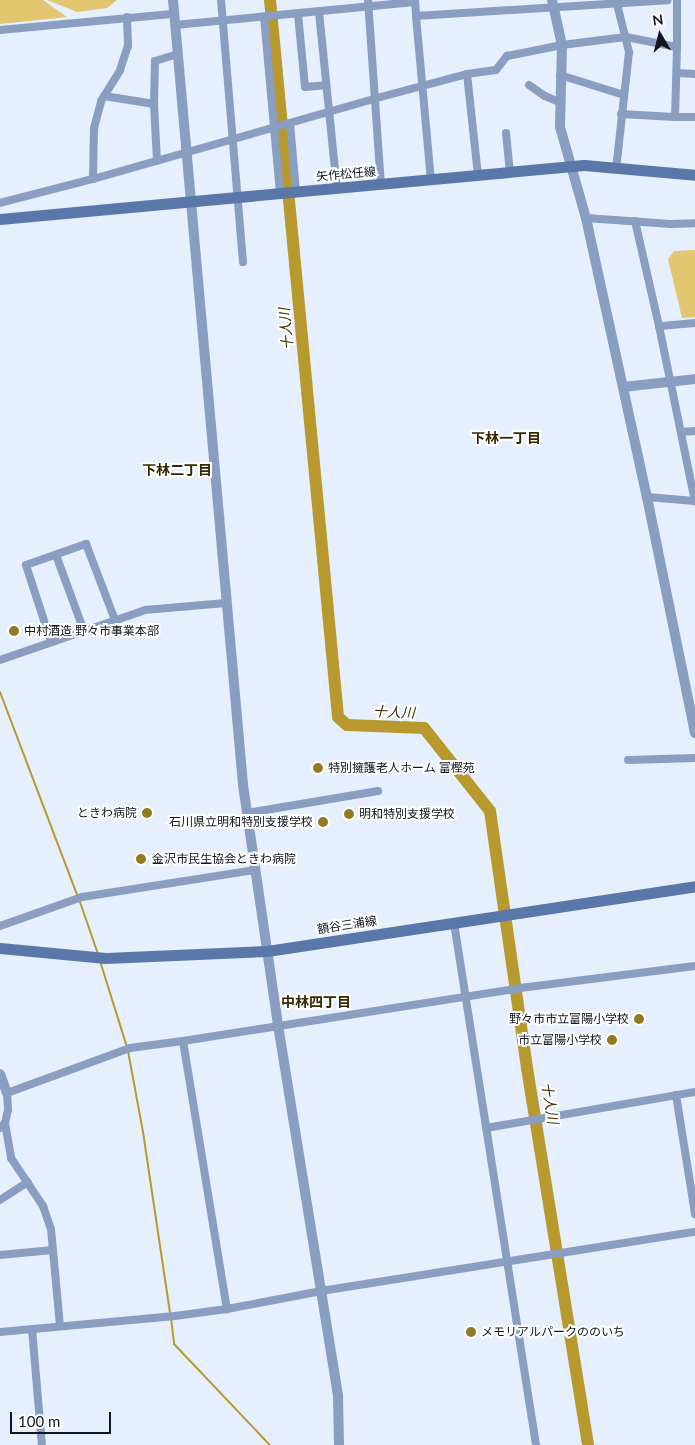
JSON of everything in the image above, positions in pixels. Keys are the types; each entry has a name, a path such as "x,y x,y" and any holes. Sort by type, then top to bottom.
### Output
{"main road":[{"name":"矢作松任線","path":"0,219 584,166 695,175"},
{"name":"額谷三浦線","path":"0,948 106,958 267,951 695,886"}],"street":[{"path":"173,0 185,153 246,813 338,1396 339,1445"},
{"path":"221,0 243,262"},
{"path":"416,16 552,3 668,0"},
{"path":"676,117 678,73 677,0"},
{"path":"175,25 319,12 368,4 415,1 421,86 431,180"},
{"path":"616,1 629,52 616,169"},
{"path":"552,3 562,45 559,102 560,127 586,218 647,497 695,733"},
{"path":"368,4 382,184"},
{"path":"319,12 337,188"},
{"path":"0,30 174,14"},
{"path":"298,14 305,87 326,85"},
{"path":"270,16 288,193"},
{"path":"94,179 94,128 104,96 120,70 128,46 127,17"},
{"path":"0,203 94,179 421,86 468,74 496,70 507,56 562,45 626,37 677,47"},
{"path":"157,161 154,61 178,54"},
{"path":"678,73 695,74"},
{"path":"468,74 478,176"},
{"path":"560,75 624,95"},
{"path":"529,85 545,96 559,102"},
{"path":"104,96 154,104"},
{"path":"621,114 695,117"},
{"path":"282,125 288,193"},
{"path":"506,133 510,173"},
{"path":"586,218 671,224 695,223"},
{"path":"635,221 681,432 693,476 695,501 647,497"},
{"path":"659,326 695,323"},
{"path":"623,387 671,380 695,379"},
{"path":"681,432 695,431"},
{"path":"51,642 26,565 86,544 115,620"},
{"path":"56,555 84,631"},
{"path":"0,660 145,610 226,603"},
{"path":"628,760 695,758"},
{"path":"246,813 378,791"},
{"path":"0,926 78,898 254,870"},
{"path":"454,923 536,1445"},
{"path":"7,1093 127,1049 184,1042 278,1025 512,989 695,966"},
{"path":"184,1042 227,1309"},
{"path":"0,1074 7,1093 8,1110 3,1125 11,1158 43,1206 51,1229 60,1326"},
{"path":"486,1128 695,1092"},
{"path":"676,1095 695,1214"},
{"path":"0,1200 28,1182"},
{"path":"0,1332 175,1316 227,1309 321,1292 695,1232"},
{"path":"0,1255 53,1250"},
{"path":"32,1329 42,1445"}],"shaded area":[{"path":"0,0 43,0 67,17 0,24"},
{"path":"47,0 117,0 107,8 77,12"},
{"path":"695,250 695,317 682,318 668,259 674,251"}],"waterway":[{"name":"十人川","path":"270,0 338,717 347,725 424,728 490,811 527,1068 588,1445"},
{"path":"0,692 78,897"},
{"path":"80,902 98,954"},
{"path":"100,961 127,1047"},
{"path":"128,1051 143,1132 170,1313"},
{"path":"171,1318 174,1344 270,1445"}],"place":[{"name":"中村酒造 野々市事業本部","path":"14,631"},
{"name":"特別擁護老人ホーム 富樫苑","path":"318,768"},
{"name":"ときわ病院","path":"147,813"},
{"name":"明和特別支援学校","path":"349,814"},
{"name":"石川県立明和特別支援学校","path":"323,822"},
{"name":"金沢市民生協会ときわ病院","path":"141,859"},
{"name":"野々市市立富陽小学校","path":"639,1019"},
{"name":"市立富陽小学校","path":"612,1040"},
{"name":"メモリアルパークののいち","path":"471,1332"}],"district":[{"name":"下林一丁目","path":"506,438"},
{"name":"下林二丁目","path":"177,470"},
{"name":"中林四丁目","path":"316,1002"}]}
